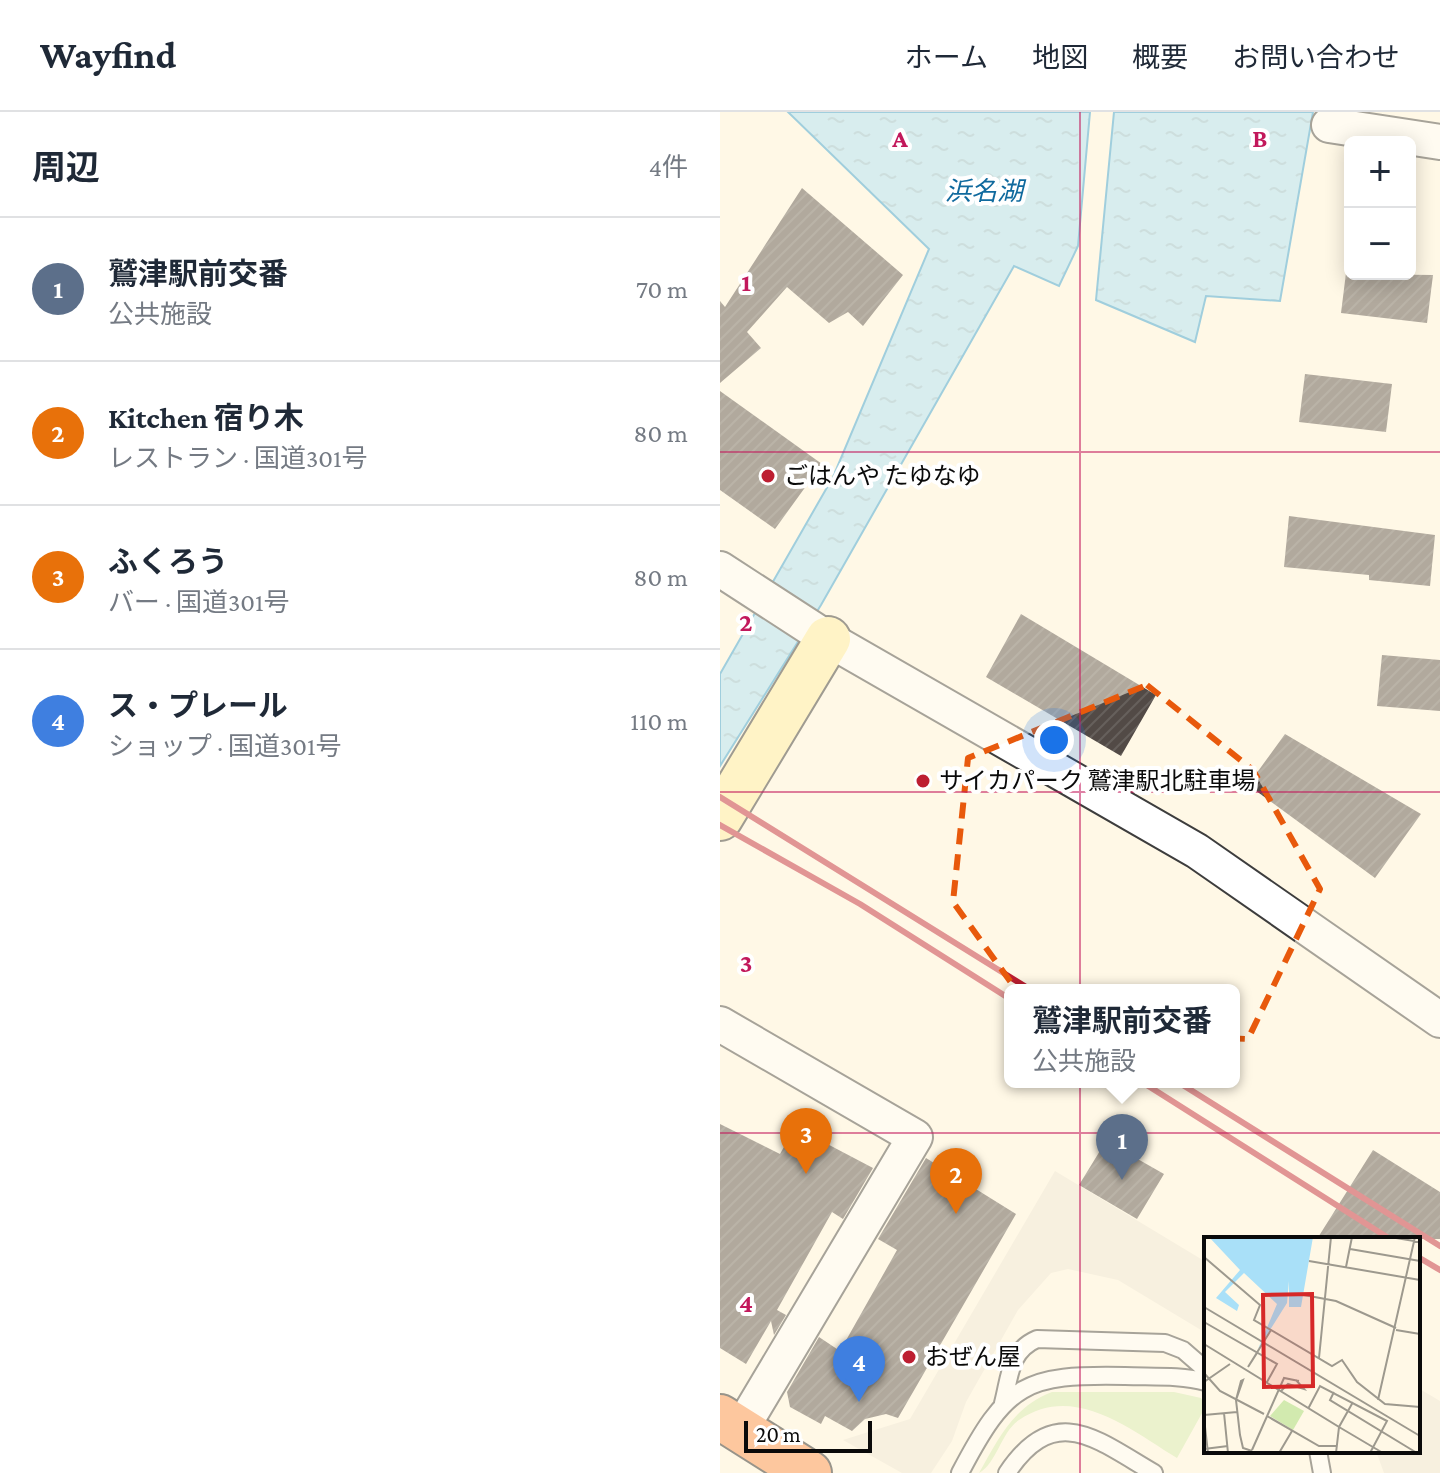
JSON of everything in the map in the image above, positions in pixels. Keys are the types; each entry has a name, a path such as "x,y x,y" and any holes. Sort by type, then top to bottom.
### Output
{"highway":[{"path":"730,1423 809,1473"}],"street":[{"path":"1329,125 1440,142"},
{"path":"720,569 828,639 1197,851 1440,1020"},
{"path":"720,818 828,639"},
{"path":"720,1024 915,1137 730,1423"}],"lane":[{"path":"960,1473 1003,1403 1014,1358 1021,1349 1037,1339 1165,1343 1183,1350 1204,1368"},
{"path":"1003,1403 1031,1383 1073,1375 1183,1378 1204,1382"},
{"path":"1007,1473 1024,1450 1038,1440 1068,1430 1095,1437 1154,1473"},
{"path":"1318,1453 1322,1473"}],"highlighted area":[{"path":"1147,685 1253,770 1320,889 1248,1039 1046,1031 953,902 968,758"}],"green space":[{"path":"1052,1392 1174,1392 1201,1398 1204,1410 1177,1458 1101,1414 1060,1406 1040,1410 1013,1425 990,1462 979,1473 1008,1425 1038,1398"}],"shaded area":[{"path":"1055,1171 1204,1261 1204,1332 1118,1280 1068,1269 1051,1273 1018,1310 966,1402 952,1441 931,1473 902,1473 843,1440 910,1419"},
{"path":"1420,1389 1440,1401 1440,1473 1384,1473 1377,1453 1420,1453"}],"water":[{"name":"浜名湖","path":"788,112 1090,112 1078,246 1059,286 1014,266 821,605 720,766 720,674 833,477 929,249"},
{"path":"1114,112 1313,112 1280,301 1206,296 1195,342 1096,300"}],"building":[{"path":"802,188 903,275 863,326 848,312 829,323 787,287 747,332 761,348 720,383 720,301 725,307"},
{"path":"1416,275 1433,275 1427,323 1341,313 1345,280 1416,280"},
{"path":"1305,374 1392,384 1386,432 1299,422"},
{"path":"720,391 822,464 775,529 720,490"},
{"path":"1289,516 1435,535 1430,586 1369,580 1369,575 1284,567"},
{"path":"1021,614 1156,695 1121,756 986,677"},
{"path":"1382,655 1440,660 1440,711 1377,706"},
{"path":"1285,734 1421,814 1375,878 1248,785"},
{"path":"720,1124 780,1154 795,1127 873,1168 843,1219 832,1212 777,1310 786,1315 774,1335 771,1321 746,1364 720,1348"},
{"path":"1106,1141 1164,1174 1137,1219 1079,1185"},
{"path":"1373,1150 1440,1192 1440,1239 1318,1237"},
{"path":"926,1158 1016,1214 898,1418 886,1414 865,1419 852,1431 825,1416 821,1424 790,1407 787,1392 819,1337 840,1351 897,1250 878,1239"}],"railway":[{"path":"720,797 1021,984"},
{"path":"720,825 860,904 1004,995"},
{"path":"1151,1088 1387,1237"},
{"path":"1188,1088 1440,1246"},
{"path":"1420,1258 1440,1270"}],"place":[{"name":"ごはんや たゆなゆ","path":"768,476"},
{"name":"サイカパーク 鷲津駅北駐車場","path":"923,781"},
{"name":"ふくろう","path":"806,1174"},
{"name":"鷲津駅前交番","path":"1122,1180"},
{"name":"Kitchen 宿り木","path":"956,1214"},
{"name":"おぜん屋","path":"909,1357"},
{"name":"ス・プレール","path":"859,1402"}]}
